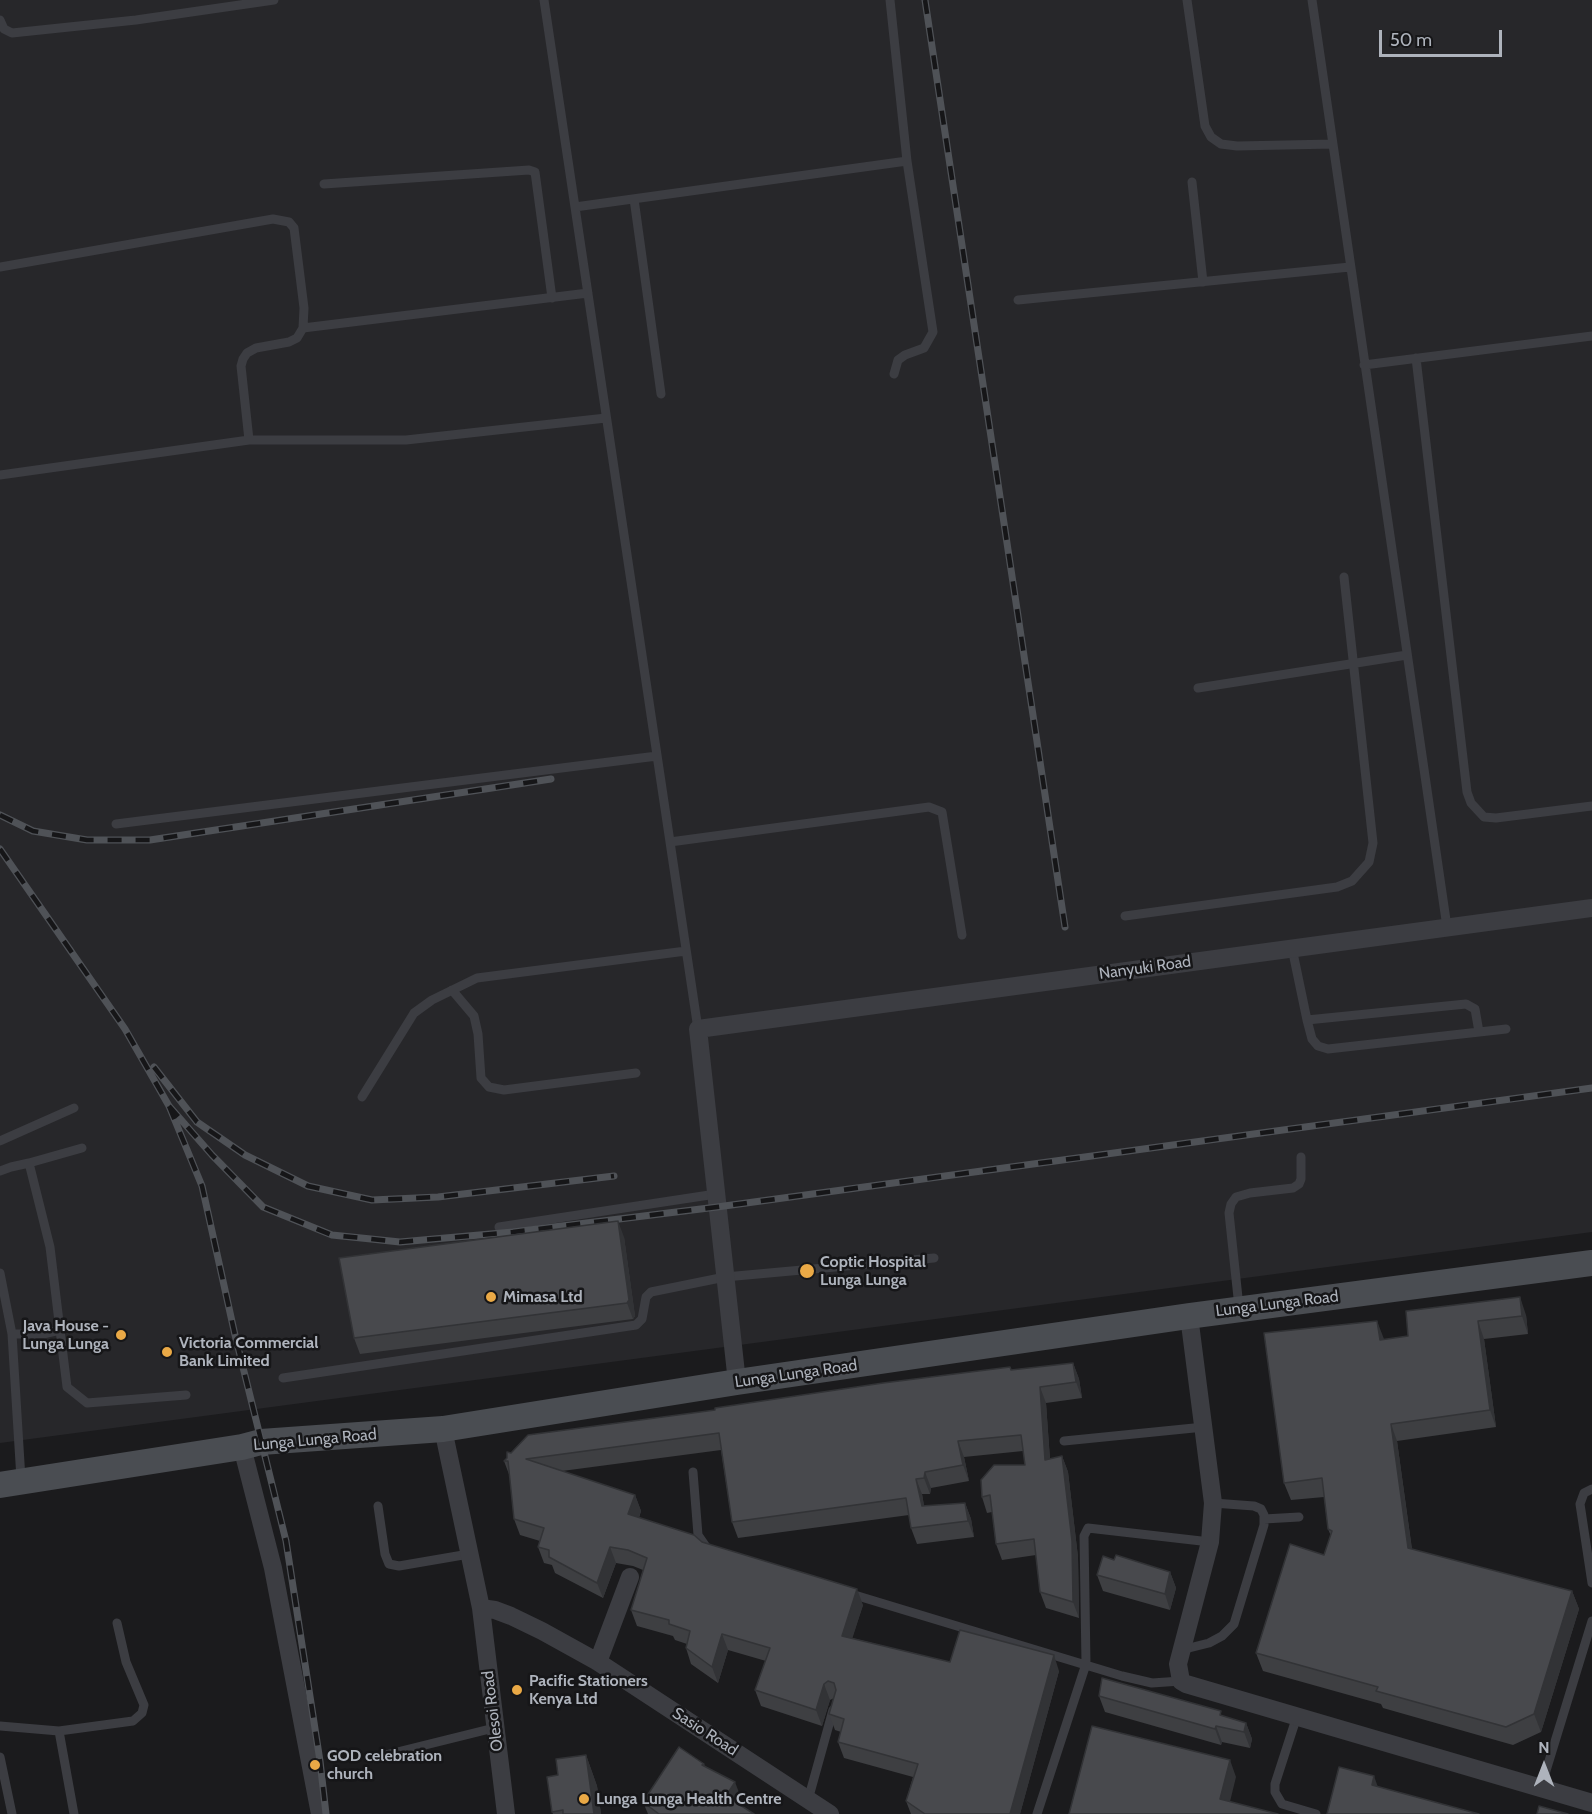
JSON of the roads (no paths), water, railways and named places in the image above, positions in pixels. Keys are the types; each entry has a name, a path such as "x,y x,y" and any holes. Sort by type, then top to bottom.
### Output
{"main road":[{"name":"Lunga Lunga Road","path":"10,1483 242,1447 261,1442 443,1429 737,1382 1189,1316 1592,1263"}],"street":[{"name":"Nanyuki Road","path":"698,1029 1592,908"},
{"path":"698,1029 737,1382"},
{"path":"1189,1316 1213,1503 1210,1542 1178,1664 1181,1681 1592,1803"},
{"name":"Olesoi Road","path":"443,1429 482,1608 494,1728 506,1814"},
{"path":"242,1447 273,1568 320,1814"},
{"path":"598,1662 630,1577"},
{"name":"Sasio Road","path":"482,1608 511,1616 598,1662 830,1814"}],"lane":[{"path":"0,20 4,29 12,33 136,20 274,0"},
{"path":"544,0 698,1029"},
{"path":"890,0 907,161 933,332 924,348 898,360 894,374"},
{"path":"1188,0 1205,126 1211,137 1221,144 1237,146 1333,144"},
{"path":"1312,0 1447,927"},
{"path":"575,207 907,161"},
{"path":"324,184 529,170 535,172 552,298"},
{"path":"1192,182 1203,282"},
{"path":"634,199 661,394"},
{"path":"0,267 273,219 289,222 294,228 304,308 303,328 297,338 289,342 256,348 247,353 243,359 240,366 249,440"},
{"path":"1018,300 1350,267"},
{"path":"303,328 588,293"},
{"path":"1364,365 1592,336"},
{"path":"1416,358 1467,792 1471,803 1484,817 1496,818 1592,806"},
{"path":"0,475 249,440 406,440 606,418"},
{"path":"1125,916 1337,887 1352,881 1369,862 1373,843 1344,577"},
{"path":"1198,688 1407,655"},
{"path":"116,824 657,756"},
{"path":"670,842 929,807 942,812 962,934"},
{"path":"1292,948 1312,1039 1318,1046 1328,1049 1506,1029"},
{"path":"362,1097 414,1013 432,1000 477,978 686,951"},
{"path":"452,990 474,1016 478,1034 481,1078 489,1086 504,1089 636,1073"},
{"path":"1307,1020 1466,1004 1475,1010 1479,1032"},
{"path":"0,1141 74,1108"},
{"path":"0,1171 82,1148"},
{"path":"1239,1309 1229,1213 1231,1204 1236,1197 1293,1188 1299,1184 1301,1157"},
{"path":"30,1163 50,1247 67,1387 87,1403 186,1395"},
{"path":"499,1227 716,1194"},
{"path":"283,1378 636,1325 642,1319 646,1297 651,1292 725,1277 934,1258"},
{"path":"0,1273 12,1334 10,1483"},
{"path":"12,1334 44,1334 60,1330"},
{"path":"1064,1441 1204,1427"},
{"path":"693,1472 698,1535 710,1551 721,1554"},
{"path":"1592,1489 1584,1492 1580,1504 1592,1583"},
{"path":"1181,1650 1209,1643 1222,1636 1234,1624 1264,1525 1261,1509 1254,1506 1213,1503"},
{"path":"378,1506 385,1554 389,1564 399,1566 469,1554"},
{"path":"1264,1519 1299,1517"},
{"path":"1037,1814 1086,1664 1084,1536 1088,1528 1210,1542"},
{"path":"835,1589 1152,1683 1181,1681"},
{"path":"1541,1788 1592,1621"},
{"path":"0,1726 59,1731 133,1721 142,1713 144,1705 126,1662 117,1623"},
{"path":"808,1800 835,1704"},
{"path":"1297,1716 1275,1784 1275,1792 1282,1804 1316,1814"},
{"path":"373,1758 494,1728"},
{"path":"59,1731 74,1814"},
{"path":"0,1757 12,1814"}],"railway":[{"path":"925,0 1065,927"},
{"path":"0,815 33,831 87,840 150,840 551,779"},
{"path":"0,849 125,1029 169,1106 202,1186 235,1335 286,1541 326,1814"},
{"path":"154,1067 197,1122 245,1155 308,1186 372,1200 438,1197 614,1176"},
{"path":"169,1106 212,1155 263,1207 332,1235 400,1242 513,1232 717,1207 1592,1088"}],"place":[{"name":"Coptic Hospital Lunga Lunga","path":"807,1271"},
{"name":"Mimasa Ltd","path":"491,1297"},
{"name":"Java House - Lunga Lunga","path":"121,1335"},
{"name":"Victoria Commercial Bank Limited","path":"167,1352"},
{"name":"Pacific Stationers Kenya Ltd","path":"517,1690"},
{"name":"GOD celebration church","path":"315,1765"},
{"name":"Lunga Lunga Health Centre","path":"584,1799"}]}
